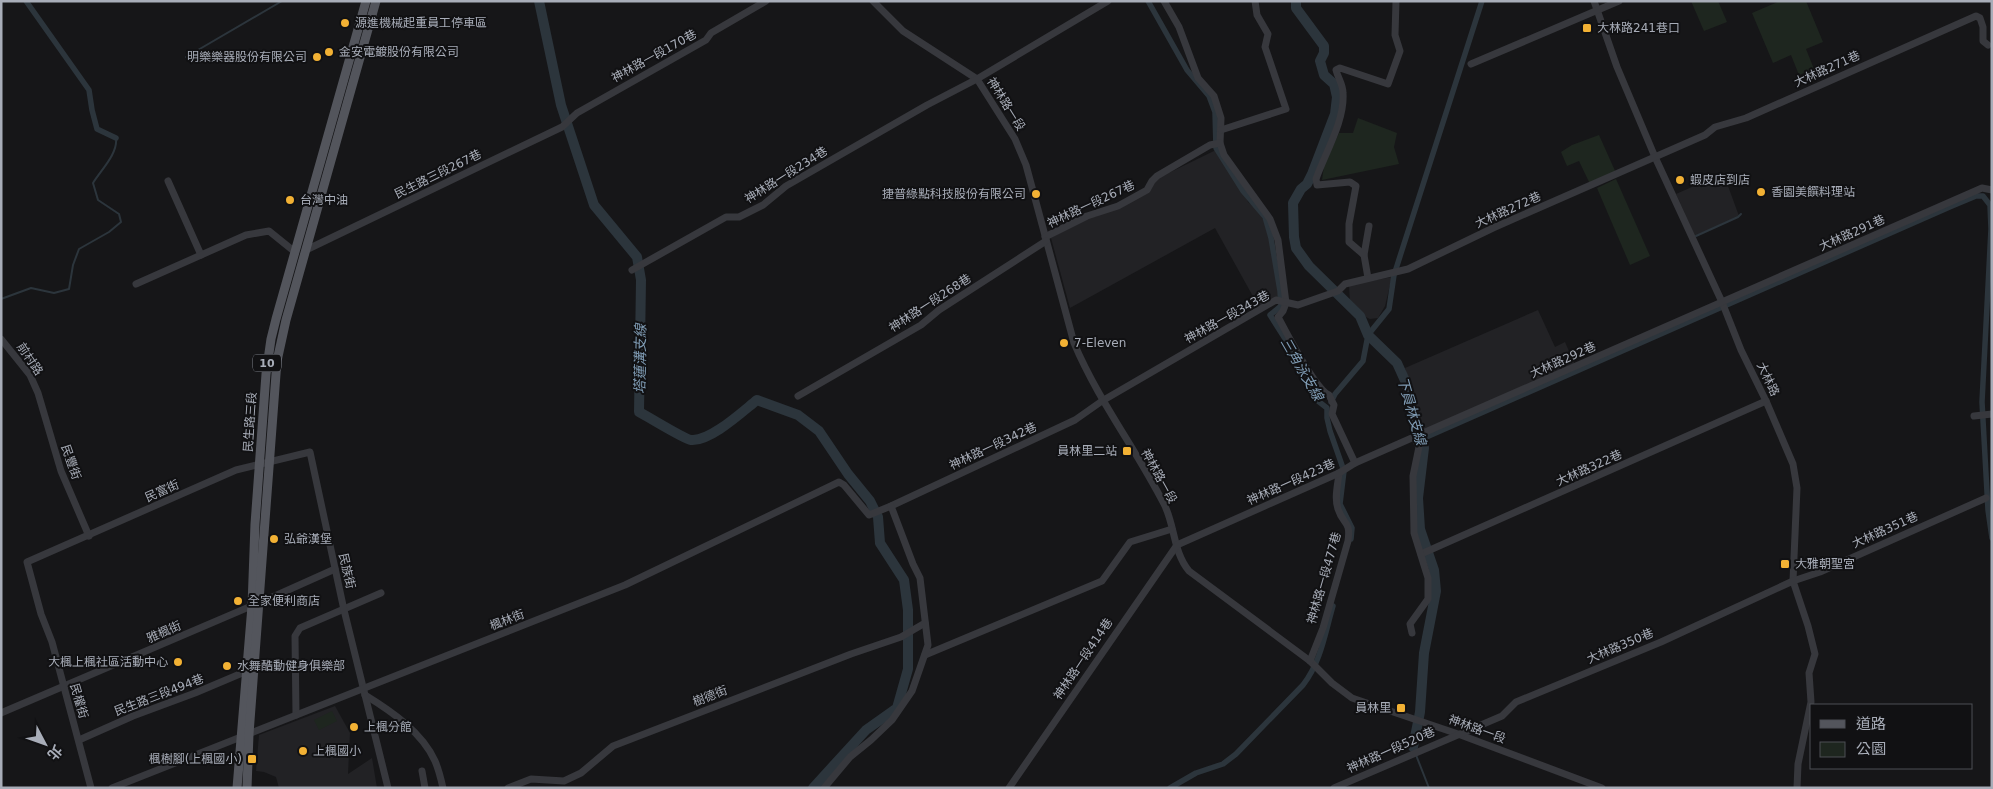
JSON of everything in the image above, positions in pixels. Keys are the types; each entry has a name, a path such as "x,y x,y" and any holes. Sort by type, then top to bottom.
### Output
{"main road":[{"name":"民生路三段","path":"245,735 265,462 269,352 295,252 366,1"},
{"name":"民生路三段","path":"265,462 277,361 285,324 376,1"},
{"name":"民生路三段","path":"245,735 247,671 255,605"},
{"name":"10","path":"237,788 245,735"},
{"name":"10","path":"245,735 247,788"}],"street":[{"name":"神林路一段170巷","path":"577,113 706,40 711,33 766,1"},
{"name":"神林路一段","path":"873,1 903,32 977,79 1015,139 1026,165 1074,343 1083,365 1102,400 1164,505 1181,562 1189,571 1310,661 1332,683 1352,698 1458,734 1602,788"},
{"name":"神林路一段234巷","path":"632,270 726,217 739,217 763,205 786,186 927,105 977,79 1108,1"},
{"path":"1164,1 1179,27 1198,78 1214,96 1221,118 1220,143 1224,155 1270,219 1278,240 1286,303 1283,312 1278,317 1305,365 1323,392 1329,395 1334,405 1332,414 1355,464"},
{"path":"1221,130 1286,109 1265,47 1268,34 1257,15 1255,1"},
{"path":"1364,256 1349,242 1349,224 1356,186 1350,182 1316,185 1316,179 1338,124 1343,106 1343,91 1336,70 1340,68 1388,84 1400,52 1395,35 1396,1"},
{"name":"大林路","path":"1594,1 1618,68 1655,157 1722,302 1741,350 1766,401 1793,464 1797,484 1794,581 1815,654 1810,673 1811,704"},
{"path":"1471,64 1619,1"},
{"name":"大林路271巷","path":"1655,157 1705,136 1715,127 1746,118 1976,16 1980,18 1983,27 1983,42 1988,45"},
{"name":"民生路三段267巷","path":"306,250 562,127 577,113"},
{"name":"神林路一段267巷","path":"1046,239 1088,216 1101,213 1147,190 1157,176 1210,145 1220,143"},
{"name":"大林路272巷","path":"1368,278 1408,269 1493,228 1655,157"},
{"path":"168,181 201,255"},
{"name":"大林路291巷","path":"1722,302 1982,188 1992,190"},
{"path":"1368,278 1364,256 1369,226"},
{"path":"136,284 246,235 269,231 295,252"},
{"name":"神林路一段268巷","path":"798,396 921,325 939,310 1046,239"},
{"name":"神林路一段343巷","path":"1102,400 1276,300 1298,305 1338,291 1345,284 1368,278"},
{"name":"大林路292巷","path":"1414,437 1722,302"},
{"name":"前村路","path":"1,339 30,375 38,393"},
{"name":"民豐街","path":"38,393 61,471 89,536"},
{"name":"神林路一段342巷","path":"890,506 1075,420 1102,400"},
{"name":"大林路322巷","path":"1420,554 1766,401"},
{"path":"1974,416 1992,414"},
{"path":"1412,633 1410,624 1428,599 1428,578 1414,533 1413,476 1419,447 1414,437"},
{"name":"神林路一段423巷","path":"1176,545 1340,474 1355,464 1414,437"},
{"name":"民富街","path":"27,562 236,470 310,452"},
{"name":"民族街","path":"310,452 344,610 388,788"},
{"name":"神林路一段477巷","path":"1310,661 1323,628 1350,530 1337,508 1337,490 1340,474"},
{"name":"楓林街","path":"112,788 296,715 365,692 625,585 839,482 844,485 869,515 890,506"},
{"name":"大林路351巷","path":"1794,581 1826,569 1986,498"},
{"path":"824,788 850,757 892,720 912,691 926,654 928,645 920,578 890,506"},
{"path":"926,654 1102,581 1130,542 1172,528"},
{"name":"神林路一段414巷","path":"1009,788 1176,545"},
{"name":"民權街","path":"27,562 64,686 91,788"},
{"name":"雅楓街","path":"1,713 335,569"},
{"name":"大林路350巷","path":"1458,734 1502,716 1516,702 1661,642 1794,581"},
{"path":"296,715 295,636 300,628 381,594"},
{"name":"樹德街","path":"508,788 531,779 561,781 571,778 581,773 613,746 851,654 901,637 925,623"},
{"name":"民生路三段494巷","path":"78,740 247,671"},
{"path":"365,692 389,710 420,740 436,762 443,788"},
{"name":"大林路","path":"1797,788 1798,764 1810,707"},
{"name":"神林路一段520巷","path":"1334,788 1458,734"},
{"path":"422,771 425,788"}],"shaded area":[{"path":"1216,150 1249,203 1254,205 1267,225 1282,297 1260,309 1215,228 1070,308 1051,238 1090,216 1095,217 1145,192 1146,184"},
{"path":"1728,173 1728,186 1739,216 1695,236 1676,194 1719,175"},
{"path":"1392,277 1385,306 1378,318 1370,319 1362,315 1350,303 1349,285"},
{"path":"1538,310 1555,347 1565,342 1575,365 1423,432 1414,409 1405,368"},
{"name":"上楓國小","path":"335,706 350,733 348,774 372,758 377,788 279,788 276,777 256,771 259,735"}],"green space":[{"path":"1691,1 1718,1 1727,22 1704,31"},
{"path":"1780,1 1806,1 1823,42 1806,49 1814,69 1799,75 1791,55 1773,63 1752,13"},
{"path":"1358,118 1397,133 1394,147 1399,164 1322,180 1324,166 1339,133 1353,133"},
{"path":"1599,135 1616,173 1590,184 1579,161 1567,166 1561,152 1572,145"},
{"path":"1616,179 1650,256 1630,265 1597,188"},
{"path":"332,711 337,721 319,730 314,720"}],"waterway":[{"path":"26,1 89,90 97,129 116,138"},
{"path":"186,57 282,1"},
{"name":"塔蓮溝支線","path":"539,1 561,105 594,205 637,257 641,280 639,412 691,440 699,439 717,431 757,400 798,415 819,431 848,474 870,501 878,517 880,543 904,580 908,610 908,669 897,708 866,730 813,788"},
{"name":"三角泳支線","path":"1148,1 1187,70 1209,96 1215,112 1216,148 1243,191 1265,217 1271,238 1281,306 1270,315 1296,356"},
{"name":"下員林支線","path":"1296,1 1296,8 1324,46 1324,53 1320,61 1324,75 1334,84 1337,97 1335,114 1312,174 1293,203 1296,248 1309,266 1360,316 1368,335 1397,363 1407,385 1411,408 1424,448 1418,498 1420,529 1434,570 1436,591 1424,653 1420,712 1413,747"},
{"path":"1331,402 1335,394 1363,361 1368,335 1389,309 1394,275 1482,1"},
{"path":"1,299 31,288 54,293 69,289 73,265 79,249 109,232 121,222 119,214 98,200 93,183 112,156 116,138"},
{"path":"1422,439 1952,206 1976,196 1983,196 1990,205 1991,229 1982,402 1988,510 1992,538"},
{"path":"1696,236 1741,214"},
{"name":"三角泳支線","path":"1308,375 1318,401 1327,408 1330,431 1344,471 1340,504 1352,528 1351,539"},
{"name":"三角泳支線","path":"1170,788 1196,773 1223,764 1236,754 1303,685 1318,657 1333,606"},
{"name":"下員林支線","path":"1416,755 1429,788"}],"place":[{"name":"源進機械起重員工停車區","path":"345,23"},
{"name":"大林路241巷口","path":"1587,28"},
{"name":"金安電鍍股份有限公司","path":"329,52"},
{"name":"明樂樂器股份有限公司","path":"317,57"},
{"name":"蝦皮店到店","path":"1680,180"},
{"name":"香園美饌料理站","path":"1761,192"},
{"name":"捷普綠點科技股份有限公司","path":"1036,194"},
{"name":"台灣中油","path":"290,200"},
{"name":"7-Eleven","path":"1064,343"},
{"name":"員林里二站","path":"1127,451"},
{"name":"弘爺漢堡","path":"274,539"},
{"name":"大雅朝聖宮","path":"1785,564"},
{"name":"全家便利商店","path":"238,601"},
{"name":"大楓上楓社區活動中心","path":"178,662"},
{"name":"水舞酷動健身俱樂部","path":"227,666"},
{"name":"員林里","path":"1401,708"},
{"name":"上楓分館","path":"354,727"},
{"name":"上楓國小","path":"303,751"},
{"name":"楓樹腳(上楓國小)","path":"252,759"}]}
